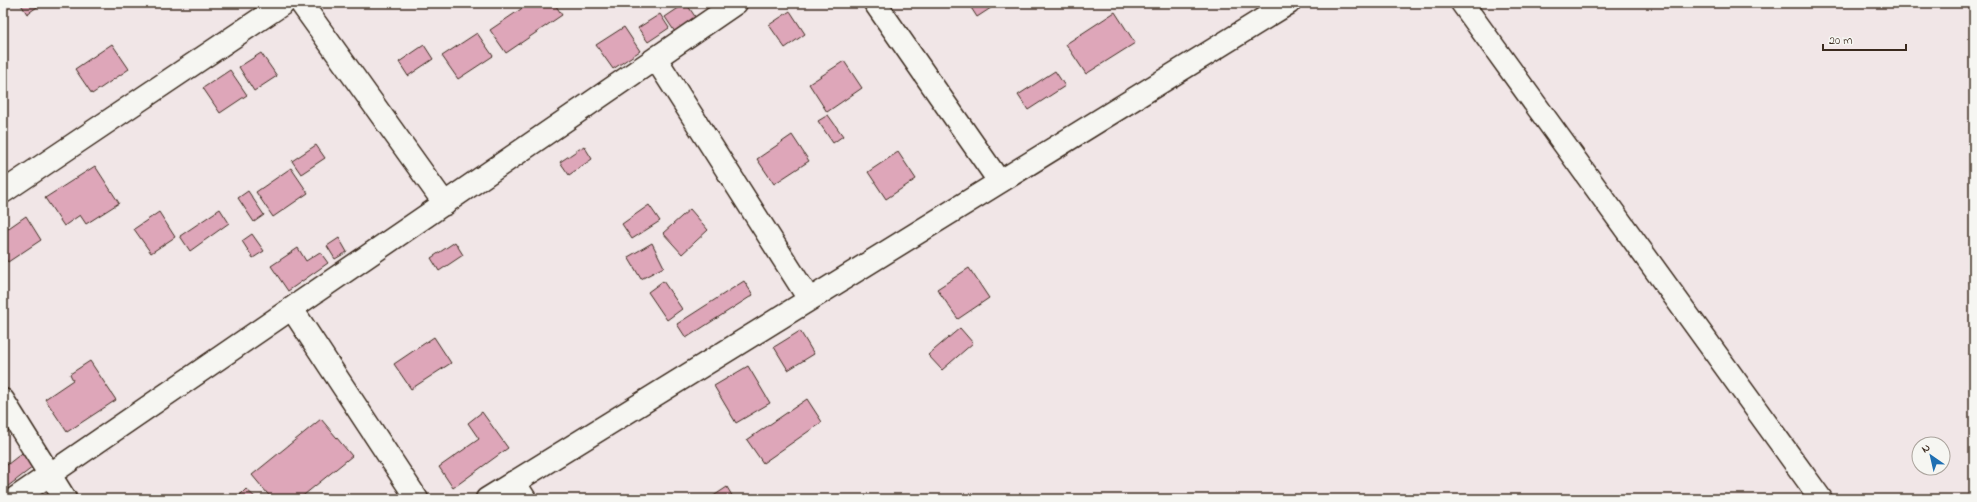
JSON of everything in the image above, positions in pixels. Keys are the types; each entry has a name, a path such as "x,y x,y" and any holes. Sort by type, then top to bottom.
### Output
{"street":[{"path":"3,192 284,3"},
{"path":"301,3 445,204"},
{"path":"14,499 736,3"},
{"path":"875,3 999,181"},
{"path":"487,499 519,490 809,299 1289,3"},
{"path":"1462,3 1821,499"},
{"path":"656,59 809,299"},
{"path":"292,309 417,499"},
{"path":"3,400 65,499"}],"building":[{"path":"20,3 43,3 27,14"},
{"path":"530,3 554,3 562,15 506,53 490,30"},
{"path":"686,3 696,18 675,32 665,17"},
{"path":"968,3 997,3 997,4 977,17"},
{"path":"790,11 805,34 785,48 769,25"},
{"path":"1115,12 1135,43 1086,74 1066,44"},
{"path":"660,14 669,28 648,42 638,28"},
{"path":"624,27 640,51 613,69 596,45"},
{"path":"477,33 493,56 458,79 442,56"},
{"path":"112,44 129,69 92,94 75,69"},
{"path":"424,45 433,59 408,76 399,62"},
{"path":"261,53 277,76 254,91 239,67"},
{"path":"844,61 862,88 827,112 809,84"},
{"path":"230,70 247,95 220,113 203,88"},
{"path":"1055,71 1065,86 1028,110 1018,95"},
{"path":"828,115 843,136 833,143 818,121"},
{"path":"792,135 809,161 774,184 757,159"},
{"path":"316,145 325,158 301,174 292,161"},
{"path":"584,146 592,159 569,175 560,162"},
{"path":"898,152 916,179 886,199 868,172"},
{"path":"95,166 119,203 86,224 80,215 64,226 45,198"},
{"path":"291,168 308,193 273,217 256,192"},
{"path":"248,191 264,215 254,222 238,198"},
{"path":"649,205 660,221 632,239 622,224"},
{"path":"220,209 229,223 190,251 180,236"},
{"path":"690,209 708,230 682,254 663,233"},
{"path":"159,212 175,237 151,253 134,229"},
{"path":"26,216 41,240 8,262 3,255 3,232"},
{"path":"252,234 264,251 253,258 242,241"},
{"path":"339,238 347,252 335,259 327,246"},
{"path":"455,242 463,255 439,271 431,258"},
{"path":"652,243 664,267 641,279 628,257"},
{"path":"298,248 306,261 320,252 328,263 288,291 271,266"},
{"path":"969,268 989,298 958,319 937,289"},
{"path":"663,281 682,309 667,320 648,292"},
{"path":"744,281 753,295 686,338 677,324"},
{"path":"960,328 973,343 942,370 928,355"},
{"path":"800,331 814,354 788,370 774,347"},
{"path":"434,337 451,363 411,389 394,364"},
{"path":"90,361 116,400 67,432 45,399 73,380 70,374"},
{"path":"748,366 770,403 736,423 714,386"},
{"path":"807,399 822,422 763,463 747,440"},
{"path":"482,412 508,448 453,488 439,467 479,439 468,423"},
{"path":"321,419 352,456 299,499 272,499 252,475"},
{"path":"26,450 37,464 3,490 3,468"},
{"path":"727,487 734,499 709,499"},
{"path":"246,489 257,499 236,499"}]}
